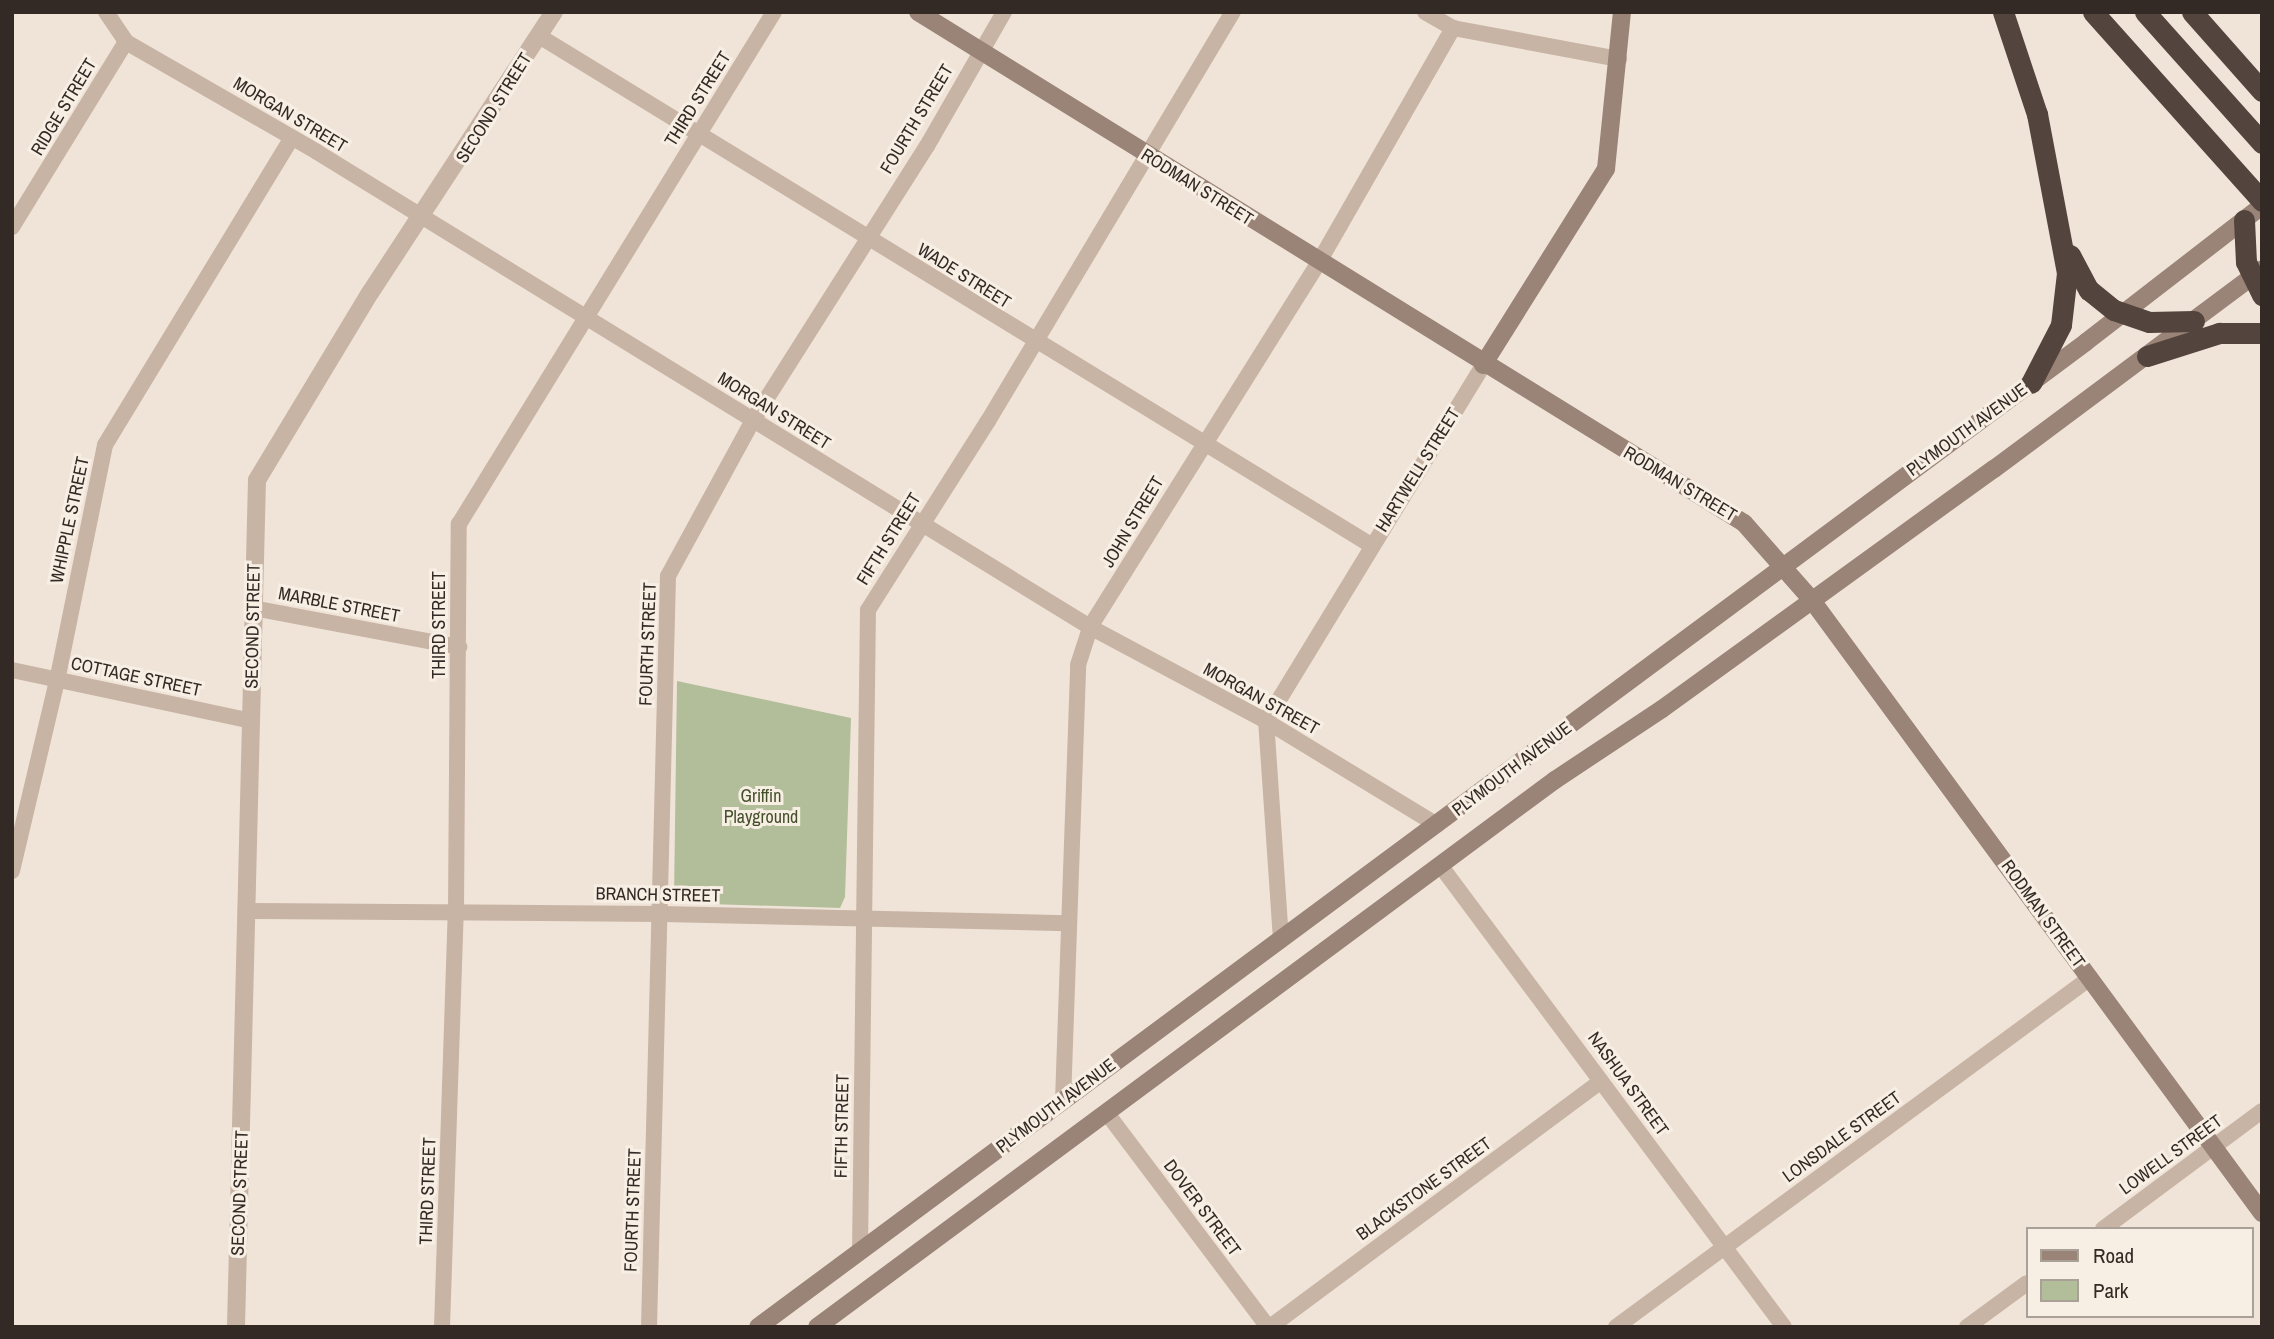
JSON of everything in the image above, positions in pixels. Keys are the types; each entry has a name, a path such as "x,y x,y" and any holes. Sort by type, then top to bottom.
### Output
{"highway":[{"path":"2003,12 2037,114 2067,273 2066,305 2052,348 2031,383"},
{"path":"2093,12 2262,204"},
{"path":"2145,12 2262,143"},
{"path":"2192,12 2262,92"},
{"path":"2244,220 2258,281"},
{"path":"2059,223 2084,282 2101,302 2123,314 2149,322 2194,321"},
{"path":"2147,356 2218,333 2262,332"}],"main road":[{"name":"RODMAN STREET","path":"918,12 1483,365 1744,523 1811,599 2262,1213"},
{"name":"HARTWELL STREET","path":"1483,365 1606,169 1622,12"},
{"name":"PLYMOUTH AVENUE","path":"758,1327 2031,383 2262,204"},
{"name":"PLYMOUTH AVENUE","path":"817,1327 1440,865 2194,321 2258,281"}],"street":[{"name":"MORGAN STREET","path":"106,12 125,42 424,217 1090,627 1266,721 1437,825"},
{"name":"SECOND STREET","path":"236,1327 257,480 370,293 424,217 554,12"},
{"name":"THIRD STREET","path":"442,1327 456,912 458,524 588,320 774,12"},
{"name":"FOURTH STREET","path":"649,1327 662,914 668,576 753,420 866,238 927,146 979,51 1004,12"},
{"name":"FIFTH STREET","path":"860,1252 868,610 1149,157 1233,12"},
{"path":"1425,12 1453,28 1619,59"},
{"name":"JOHN STREET","path":"1063,1101 1067,923 1079,665 1090,627 1202,443 1319,262 1453,28"},
{"name":"WADE STREET","path":"539,36 1035,342 1371,545"},
{"name":"RIDGE STREET","path":"12,227 125,42"},
{"name":"WHIPPLE STREET","path":"12,870 57,681 105,445 291,139"},
{"name":"HARTWELL STREET","path":"1266,721 1483,365"},
{"name":"MARBLE STREET","path":"253,608 459,647"},
{"name":"COTTAGE STREET","path":"12,670 251,721"},
{"path":"1266,721 1281,940"},
{"name":"NASHUA STREET","path":"1440,865 1784,1327"},
{"name":"BRANCH STREET","path":"248,911 662,914 1067,923"},
{"name":"LONSDALE STREET","path":"1616,1327 2090,978"},
{"name":"BLACKSTONE STREET","path":"1269,1327 1601,1082"},
{"name":"LOWELL STREET","path":"2106,1227 2262,1111"},
{"name":"DOVER STREET","path":"1106,1112 1269,1327"},
{"path":"1967,1327 2025,1284"}],"green space":[{"name":"Griffin Playground","path":"677,681 851,718 845,897 840,908 677,903 674,897"}]}
